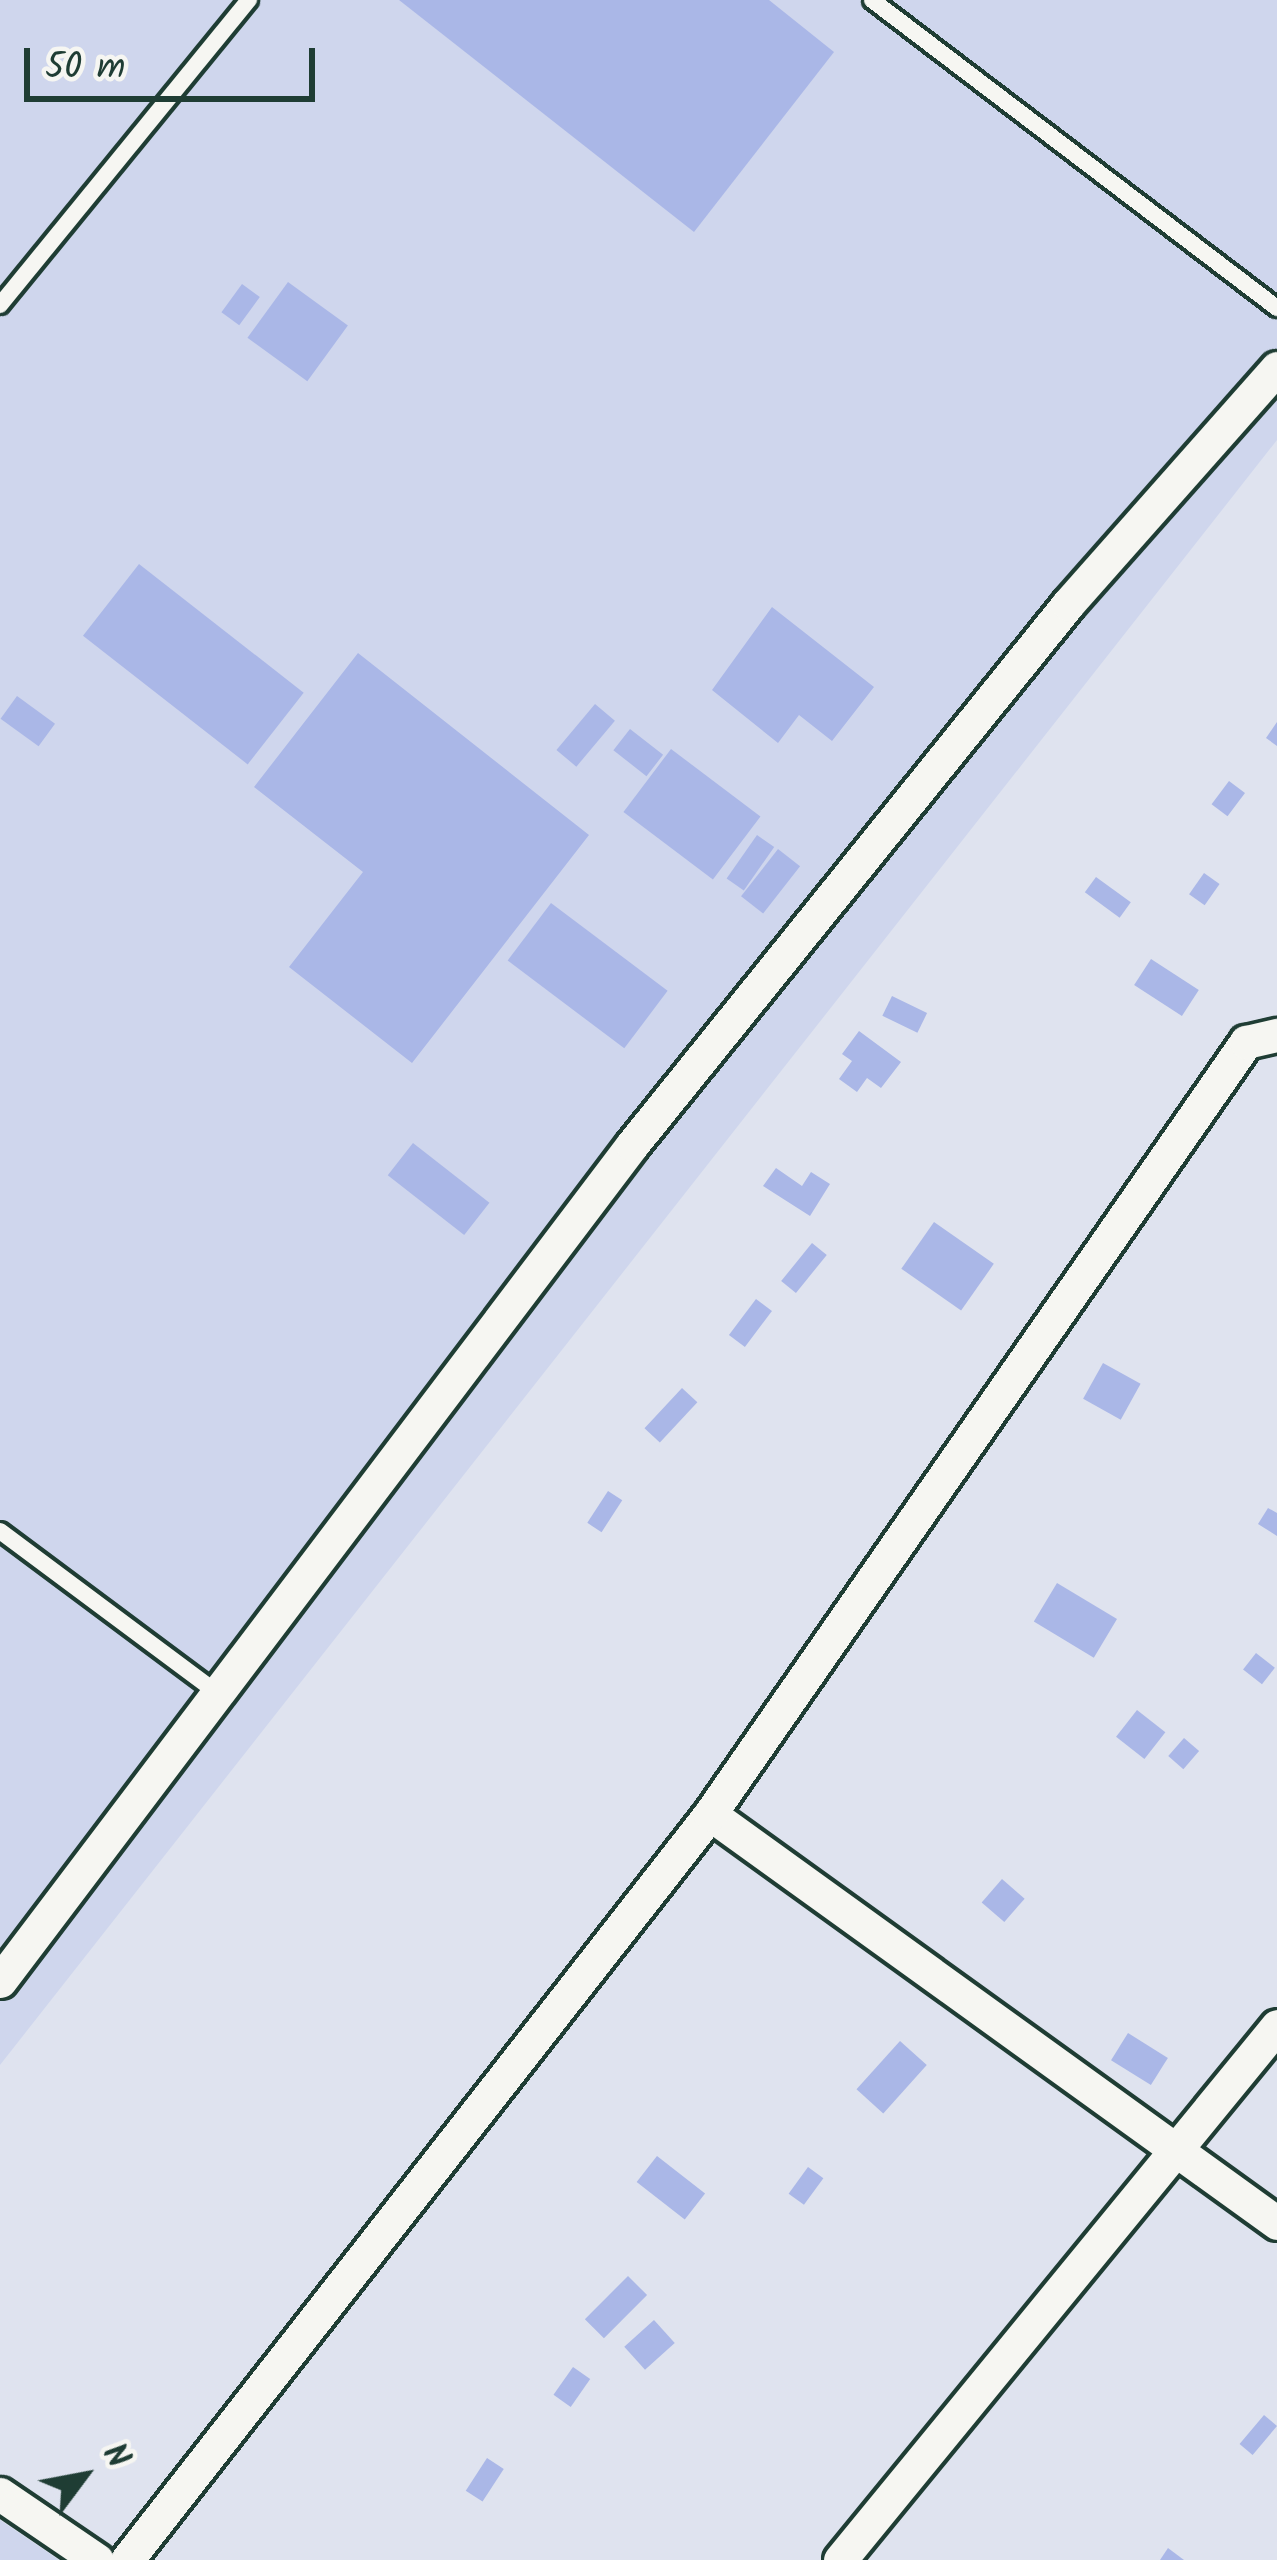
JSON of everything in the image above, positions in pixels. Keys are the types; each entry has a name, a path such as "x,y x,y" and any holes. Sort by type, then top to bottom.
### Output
{"street":[{"path":"0,1981 632,1145 1068,604 1277,368"},
{"path":"127,2560 710,1814 1246,1042 1277,1035"},
{"path":"710,1814 1277,2224"},
{"path":"840,2560 1277,2026"},
{"path":"0,2494 97,2560"}],"lane":[{"path":"0,305 249,0"},
{"path":"872,0 1277,308"},
{"path":"0,1531 217,1693"}],"shaded area":[{"path":"0,0 1277,0 1277,440 0,2065"},
{"path":"0,2520 59,2560 0,2560"}],"building":[{"path":"399,0 769,0 834,52 694,232"},
{"path":"288,282 348,325 307,381 247,338"},
{"path":"242,284 260,297 239,325 221,312"},
{"path":"139,564 304,693 248,764 83,636"},
{"path":"772,607 874,687 832,741 799,715 778,743 712,690"},
{"path":"358,653 589,835 412,1063 289,967 363,872 254,787"},
{"path":"17,696 55,724 39,746 1,719"},
{"path":"595,704 615,721 576,767 556,750"},
{"path":"1277,722 1277,746 1266,738"},
{"path":"630,729 663,755 646,776 613,750"},
{"path":"671,749 760,816 713,879 623,812"},
{"path":"1229,781 1245,793 1228,816 1212,804"},
{"path":"757,835 774,847 744,890 727,878"},
{"path":"778,849 800,866 763,914 741,896"},
{"path":"1204,873 1220,884 1205,905 1189,894"},
{"path":"1096,877 1131,902 1120,918 1085,892"},
{"path":"551,903 668,991 624,1048 508,961"},
{"path":"1151,959 1199,990 1182,1016 1134,985"},
{"path":"892,996 927,1013 917,1033 882,1016"},
{"path":"859,1031 901,1062 881,1088 867,1078 857,1092 839,1079 852,1061 842,1054"},
{"path":"413,1143 489,1203 464,1235 388,1175"},
{"path":"776,1168 802,1186 811,1172 830,1184 810,1216 763,1186"},
{"path":"934,1222 994,1264 961,1311 901,1269"},
{"path":"812,1243 827,1255 796,1293 781,1281"},
{"path":"756,1299 772,1311 745,1347 729,1335"},
{"path":"1103,1363 1141,1384 1121,1420 1083,1399"},
{"path":"682,1388 697,1402 660,1443 644,1428"},
{"path":"608,1491 622,1500 602,1532 587,1523"},
{"path":"1268,1508 1277,1513 1277,1536 1258,1524"},
{"path":"1057,1583 1117,1619 1094,1658 1034,1622"},
{"path":"1256,1653 1275,1668 1262,1684 1243,1670"},
{"path":"1137,1710 1165,1732 1144,1759 1116,1737"},
{"path":"1184,1738 1199,1751 1183,1769 1168,1756"},
{"path":"1002,1879 1025,1899 1004,1922 982,1902"},
{"path":"1128,2033 1168,2058 1151,2085 1111,2060"},
{"path":"900,2041 927,2065 883,2113 857,2089"},
{"path":"657,2156 705,2194 685,2220 637,2182"},
{"path":"808,2167 823,2178 804,2205 789,2194"},
{"path":"628,2276 647,2295 604,2338 585,2319"},
{"path":"654,2320 675,2343 645,2370 624,2347"},
{"path":"573,2367 590,2379 571,2407 553,2395"},
{"path":"1264,2415 1277,2426 1253,2455 1240,2444"},
{"path":"487,2458 504,2469 483,2502 466,2491"},
{"path":"1168,2548 1184,2560 1160,2560"}]}
